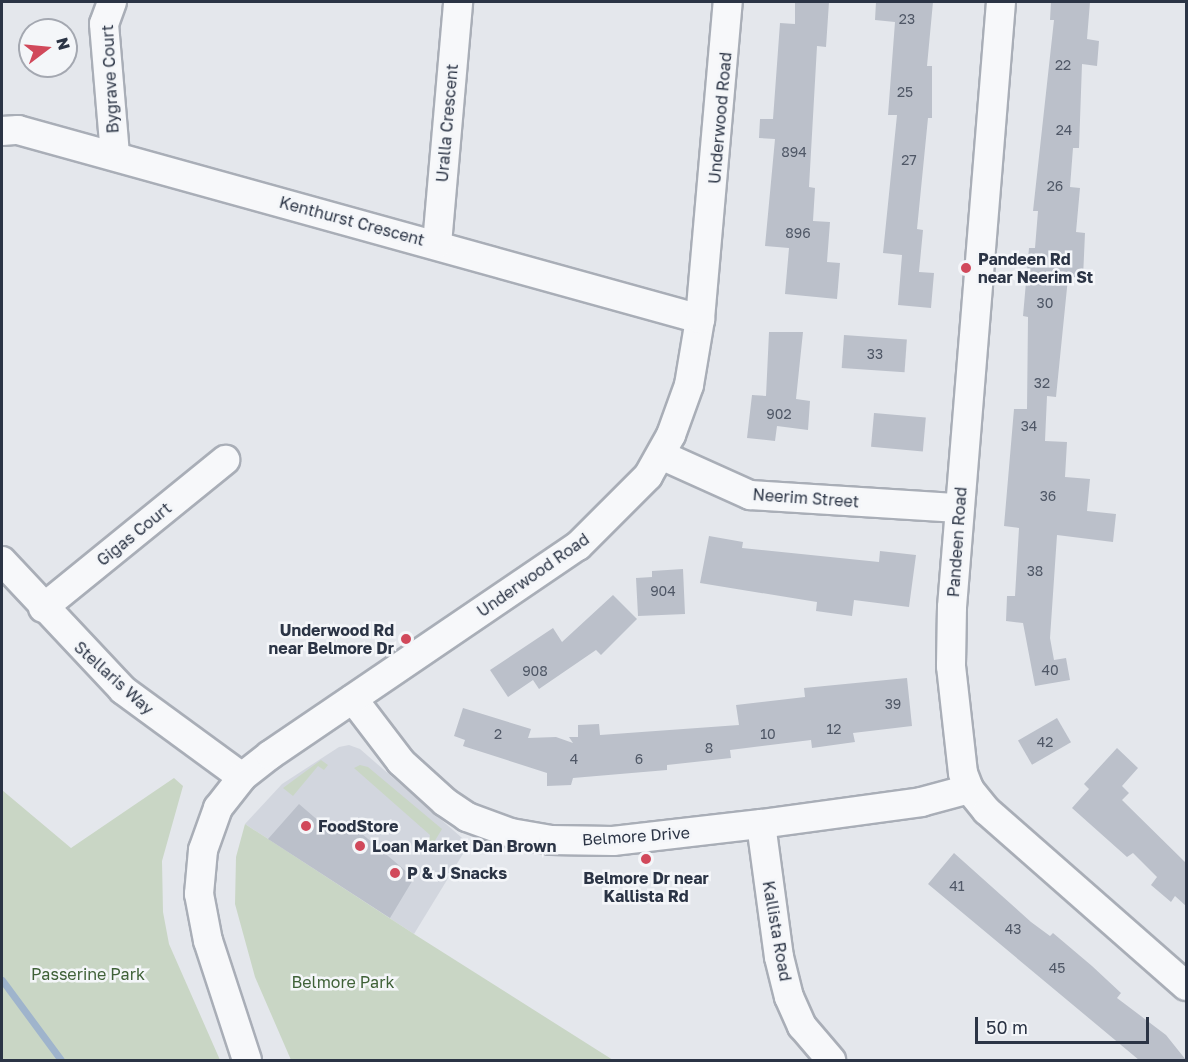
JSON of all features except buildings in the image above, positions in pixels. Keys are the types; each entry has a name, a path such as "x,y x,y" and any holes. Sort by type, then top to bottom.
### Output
{"street":[{"name":"Bygrave Court","path":"112,2 104,24 115,156"},
{"name":"Uralla Crescent","path":"437,244 458,2"},
{"name":"Underwood Road","path":"248,1060 208,941 199,894 203,850 218,808 242,777 578,546 633,496 662,455 689,385 700,320 728,2"},
{"name":"Pandeen Road","path":"969,789 951,666 959,508 1001,2"},
{"name":"Kenthurst Crescent","path":"2,131 18,130 115,156 437,244 700,320"},
{"name":"Neerim Street","path":"662,455 750,495 959,508"},
{"name":"Gigas Court","path":"43,608 225,460"},
{"name":"Stellaris Way","path":"2,561 43,608 123,690 242,777"},
{"name":"Belmore Drive","path":"353,699 401,762 467,817 511,833 551,840 613,841 761,824 921,802 969,789"},
{"path":"969,789 987,811 1186,986"},
{"name":"Kallista Road","path":"761,824 779,957 789,997 802,1026 831,1060"},
{"name":"Underwood Road","path":"208,941 266,1060"}],"shaded area":[{"path":"349,745 360,749 469,844 414,934 245,824 282,784 339,747"}],"green space":[{"path":"321,760 328,765 324,770 318,766 293,796 283,788"},
{"path":"360,765 368,767 442,829 433,844 428,846 430,835 354,768"},
{"name":"Passerine Park","path":"174,778 183,786 162,861 163,912 169,944 220,1060 2,1060 2,790 71,848"},
{"name":"Belmore Park","path":"245,824 613,1060 291,1060 255,977 235,904 236,857"}],"waterway":[{"path":"2,980 61,1060"}],"place":[{"name":"Pandeen Rd near Neerim St","path":"966,268"},
{"name":"Underwood Rd near Belmore Dr","path":"406,639"},
{"name":"FoodStore","path":"306,826"},
{"name":"Loan Market Dan Brown","path":"360,846"},
{"name":"Belmore Dr near Kallista Rd","path":"646,859"},
{"name":"P & J Snacks","path":"395,873"}]}
